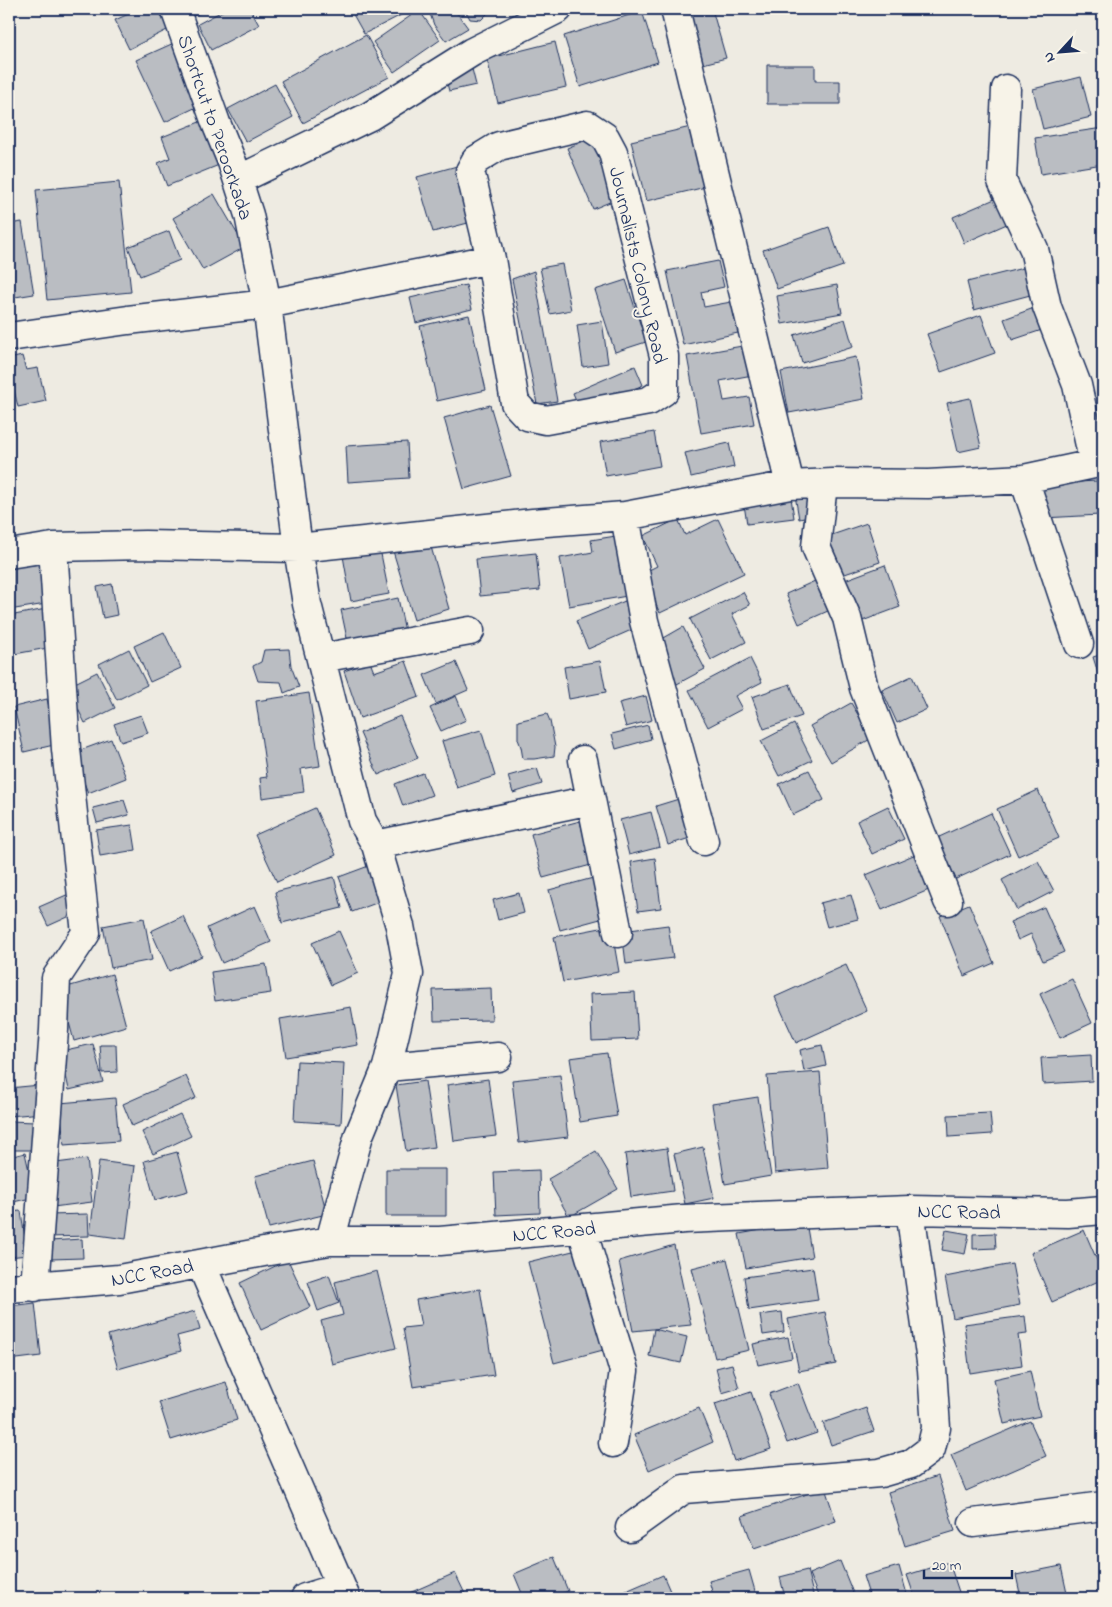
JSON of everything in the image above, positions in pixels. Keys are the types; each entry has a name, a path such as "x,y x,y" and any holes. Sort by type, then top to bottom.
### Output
{"street":[{"name":"Shortcut to Peroorkada","path":"175,9 249,215 267,304 298,548 307,604 362,821 376,845 400,926 410,974 387,1067 360,1135 330,1241"},
{"path":"238,180 370,116 472,52 558,9"},
{"path":"675,9 790,485"},
{"path":"9,554 53,547 146,545 298,548 533,523 625,516 790,485 928,484 1024,478 1098,463 1077,385 1047,308 1034,249 1002,182 1006,89"},
{"name":"Journalists Colony Road","path":"587,125 605,137 613,152 664,356 664,391 649,401 619,407 546,420 527,416 515,403 491,259 470,171 476,160 499,146 587,125"},
{"path":"9,337 128,320 267,304 491,259"},
{"path":"1024,478 1079,644"},
{"path":"823,484 816,547 847,618 864,688 948,901"},
{"path":"625,516 644,621 704,842"},
{"path":"22,1287 54,1030 56,978 86,933 66,748 53,547"},
{"path":"321,658 470,631"},
{"path":"583,760 618,934"},
{"path":"376,845 591,800"},
{"path":"387,1067 498,1058"},
{"path":"630,1528 684,1489 880,1473 911,1464 931,1449 936,1428 932,1370 910,1210"},
{"name":"NCC Road","path":"22,1287 119,1279 269,1250 330,1241 440,1241 684,1219 910,1210 1068,1213 1103,1210"},
{"path":"582,1228 624,1371 613,1443"},
{"path":"201,1264 343,1592 305,1598"},
{"path":"973,1523 1103,1506"}],"building":[{"path":"140,9 162,9 171,28 129,49 115,20"},
{"path":"184,9 208,9 189,18"},
{"path":"226,9 250,9 259,25 211,50 198,24"},
{"path":"350,9 403,9 405,13 364,34"},
{"path":"430,9 454,9 468,28 446,41 434,25"},
{"path":"465,9 492,9 481,20 470,19"},
{"path":"712,9 726,58 699,65 684,11"},
{"path":"419,10 440,40 394,72 373,42"},
{"path":"642,11 658,62 580,87 564,36"},
{"path":"366,35 389,77 303,123 281,81"},
{"path":"176,42 203,104 165,122 136,60"},
{"path":"555,42 566,87 498,103 487,59"},
{"path":"471,65 476,85 449,91 444,72"},
{"path":"767,65 815,65 815,81 840,81 840,104 767,104"},
{"path":"1081,77 1091,117 1043,129 1033,89"},
{"path":"275,84 293,117 246,142 228,109"},
{"path":"207,119 224,163 167,186 158,163 170,158 162,137"},
{"path":"695,126 710,186 646,201 631,141"},
{"path":"1103,128 1103,164 1041,174 1035,138"},
{"path":"591,138 617,199 593,209 567,148"},
{"path":"457,166 472,222 433,232 417,177"},
{"path":"119,182 131,292 47,300 36,190"},
{"path":"214,194 245,247 203,270 173,218"},
{"path":"997,198 1009,223 964,243 953,217"},
{"path":"22,222 34,294 9,298 9,224"},
{"path":"829,227 843,266 777,289 763,250"},
{"path":"169,231 180,260 140,276 128,247"},
{"path":"718,261 724,287 701,292 704,307 731,302 738,333 683,345 667,271"},
{"path":"562,264 571,310 550,314 540,268"},
{"path":"1027,267 1034,294 974,310 967,282"},
{"path":"534,271 557,401 537,404 512,279"},
{"path":"626,280 646,342 615,352 595,290"},
{"path":"466,285 472,309 416,323 410,298"},
{"path":"837,285 842,313 782,324 777,296"},
{"path":"1034,308 1042,330 1012,340 1004,319"},
{"path":"469,315 486,390 437,401 420,326"},
{"path":"981,315 995,353 941,372 927,334"},
{"path":"845,319 853,347 802,363 794,335"},
{"path":"602,321 608,363 583,367 577,325"},
{"path":"753,344 758,374 720,381 724,401 749,397 754,424 701,433 687,356"},
{"path":"22,356 26,370 38,368 46,401 18,407 14,390 9,391 9,359"},
{"path":"856,357 864,399 789,413 781,372"},
{"path":"635,366 643,385 581,412 573,393"},
{"path":"970,398 981,447 958,452 947,403"},
{"path":"490,405 511,476 464,489 444,418"},
{"path":"654,432 660,466 606,476 600,442"},
{"path":"407,442 409,478 348,482 346,446"},
{"path":"729,443 734,467 691,477 685,453"},
{"path":"1097,481 1100,515 1043,518 1041,484"},
{"path":"790,491 794,518 747,524 743,498"},
{"path":"811,492 815,516 799,519 795,495"},
{"path":"678,519 685,535 718,519 744,573 660,613 641,574 657,566 643,536"},
{"path":"867,523 880,562 836,577 823,538"},
{"path":"622,535 633,595 569,606 560,558 593,552 591,540"},
{"path":"429,540 449,609 414,620 393,551"},
{"path":"380,549 389,594 351,601 343,556"},
{"path":"536,553 540,590 480,596 476,559"},
{"path":"40,564 46,604 9,610 9,568"},
{"path":"885,565 900,607 857,623 842,581"},
{"path":"826,576 839,606 799,624 786,594"},
{"path":"112,584 117,615 103,618 97,587"},
{"path":"743,592 750,605 732,614 746,642 711,660 690,619"},
{"path":"398,598 405,631 348,643 341,610"},
{"path":"625,601 636,628 588,649 576,621"},
{"path":"46,609 53,647 9,655 9,616"},
{"path":"683,627 705,669 677,684 655,643"},
{"path":"164,632 181,668 150,682 134,646"},
{"path":"129,649 147,685 117,700 99,664"},
{"path":"289,649 291,666 299,687 284,693 281,682 258,681 253,666 261,662 264,650"},
{"path":"1103,654 1103,689 1093,657"},
{"path":"750,658 762,682 735,696 742,709 708,727 689,690"},
{"path":"406,661 419,697 360,718 344,671 370,662 374,672"},
{"path":"600,661 606,692 569,699 564,667"},
{"path":"456,662 468,690 436,704 424,675"},
{"path":"97,672 115,708 85,723 67,687"},
{"path":"912,676 927,709 897,723 882,690"},
{"path":"790,684 802,716 764,729 752,697"},
{"path":"309,693 320,766 301,769 304,792 262,798 260,778 267,777 256,701"},
{"path":"456,696 466,720 441,731 430,708"},
{"path":"646,696 652,720 626,727 619,703"},
{"path":"47,699 58,744 24,752 14,707"},
{"path":"851,703 872,738 831,762 810,726"},
{"path":"547,714 555,747 554,756 523,759 518,739 518,721"},
{"path":"141,715 148,733 121,742 114,724"},
{"path":"400,716 418,758 378,775 360,733"},
{"path":"794,724 812,760 779,776 761,741"},
{"path":"648,725 651,739 616,749 612,734"},
{"path":"481,730 495,776 457,788 442,741"},
{"path":"111,739 126,778 88,793 73,753"},
{"path":"537,768 542,784 513,793 508,776"},
{"path":"809,770 824,800 793,815 779,784"},
{"path":"423,773 432,795 403,806 395,784"},
{"path":"1038,790 1059,838 1018,856 997,809"},
{"path":"682,798 693,837 668,845 656,806"},
{"path":"124,800 129,815 97,823 93,808"},
{"path":"888,806 904,839 872,854 857,821"},
{"path":"315,808 336,855 277,882 255,835"},
{"path":"651,812 660,847 629,855 620,820"},
{"path":"991,813 1010,854 956,879 937,838"},
{"path":"580,821 591,865 543,878 531,834"},
{"path":"132,825 136,850 100,856 96,830"},
{"path":"923,851 938,886 882,910 866,875"},
{"path":"655,858 661,908 638,911 631,862"},
{"path":"1038,861 1054,891 1017,910 1002,880"},
{"path":"374,864 387,899 352,912 339,877"},
{"path":"334,877 342,908 282,923 275,892"},
{"path":"593,878 604,918 560,930 549,890"},
{"path":"71,893 79,912 48,926 39,907"},
{"path":"519,893 524,913 498,920 493,900"},
{"path":"851,895 858,919 827,927 820,903"},
{"path":"969,904 994,963 964,976 940,916"},
{"path":"255,906 271,942 222,963 207,928"},
{"path":"1044,907 1064,952 1043,961 1031,934 1018,940 1010,922"},
{"path":"183,916 202,956 169,971 151,931"},
{"path":"144,918 152,960 111,968 103,926"},
{"path":"668,925 673,958 626,964 622,931"},
{"path":"611,926 619,972 563,982 554,937"},
{"path":"339,931 358,973 331,985 312,943"},
{"path":"266,964 271,993 215,1001 211,972"},
{"path":"846,965 867,1011 796,1043 775,997"},
{"path":"112,974 126,1026 74,1041 60,989"},
{"path":"1072,979 1092,1023 1060,1038 1040,994"},
{"path":"491,988 492,1020 434,1021 433,990"},
{"path":"635,992 638,1039 592,1041 590,994"},
{"path":"351,1007 358,1045 286,1057 280,1019"},
{"path":"93,1044 103,1082 69,1090 61,1051"},
{"path":"100,1045 116,1045 117,1072 102,1073"},
{"path":"822,1045 826,1066 804,1071 800,1050"},
{"path":"607,1053 617,1116 580,1122 570,1058"},
{"path":"1091,1055 1092,1081 1043,1084 1041,1058"},
{"path":"297,1061 344,1063 341,1124 294,1121"},
{"path":"820,1072 828,1168 775,1173 767,1076"},
{"path":"560,1075 568,1137 519,1143 512,1080"},
{"path":"186,1076 196,1098 132,1126 123,1104"},
{"path":"488,1079 496,1136 454,1141 447,1085"},
{"path":"425,1081 435,1147 406,1151 396,1085"},
{"path":"40,1085 42,1113 9,1116 9,1088"},
{"path":"758,1097 771,1176 725,1184 712,1104"},
{"path":"115,1098 119,1141 64,1145 60,1103"},
{"path":"990,1113 992,1134 949,1137 948,1115"},
{"path":"180,1114 191,1136 153,1154 142,1132"},
{"path":"9,1121 35,1122 35,1150 9,1150"},
{"path":"703,1147 714,1198 685,1204 674,1154"},
{"path":"667,1148 673,1191 631,1197 625,1154"},
{"path":"596,1151 618,1189 569,1217 548,1179"},
{"path":"177,1152 188,1191 155,1200 144,1161"},
{"path":"25,1153 35,1197 9,1203 9,1157"},
{"path":"87,1159 92,1202 53,1207 48,1164"},
{"path":"99,1161 135,1166 126,1239 90,1234"},
{"path":"313,1161 327,1214 269,1228 255,1176"},
{"path":"386,1169 446,1169 446,1216 386,1216"},
{"path":"539,1170 540,1213 496,1215 494,1172"},
{"path":"21,1211 27,1255 9,1257 9,1212"},
{"path":"88,1214 89,1236 48,1237 48,1215"},
{"path":"806,1222 812,1257 746,1268 739,1234"},
{"path":"946,1230 969,1234 965,1254 942,1250"},
{"path":"1084,1230 1103,1274 1103,1279 1052,1302 1031,1253"},
{"path":"995,1233 996,1248 973,1249 973,1234"},
{"path":"82,1239 83,1258 51,1259 50,1241"},
{"path":"674,1245 691,1325 633,1331 619,1261"},
{"path":"581,1249 607,1349 554,1363 528,1262"},
{"path":"727,1259 749,1350 715,1358 692,1268"},
{"path":"288,1260 310,1307 261,1330 240,1283"},
{"path":"1012,1264 1020,1305 953,1318 945,1277"},
{"path":"813,1268 818,1300 749,1310 744,1277"},
{"path":"377,1271 396,1348 332,1364 321,1321 343,1315 335,1282"},
{"path":"329,1275 339,1303 318,1311 308,1282"},
{"path":"480,1289 494,1375 413,1387 403,1328 421,1326 416,1300"},
{"path":"35,1303 41,1356 9,1360 9,1306"},
{"path":"195,1311 200,1330 177,1336 181,1351 118,1369 108,1335"},
{"path":"782,1312 784,1332 763,1335 760,1315"},
{"path":"825,1312 836,1364 799,1371 788,1319"},
{"path":"1025,1316 1027,1334 1018,1335 1022,1365 970,1373 964,1324"},
{"path":"654,1329 687,1337 681,1363 649,1356"},
{"path":"788,1337 792,1358 758,1365 753,1344"},
{"path":"732,1364 739,1388 722,1393 716,1368"},
{"path":"1030,1371 1040,1416 1004,1424 994,1379"},
{"path":"226,1382 237,1420 171,1440 159,1402"},
{"path":"798,1383 817,1433 787,1443 769,1394"},
{"path":"751,1392 771,1449 734,1461 715,1404"},
{"path":"699,1408 713,1442 649,1470 634,1435"},
{"path":"866,1408 874,1431 831,1445 823,1423"},
{"path":"1030,1421 1046,1456 966,1491 951,1455"},
{"path":"938,1476 955,1531 905,1546 888,1492"},
{"path":"825,1488 836,1521 754,1549 742,1516"},
{"path":"554,1557 568,1591 552,1598 524,1598 514,1574"},
{"path":"840,1561 855,1598 819,1598 809,1574"},
{"path":"949,1562 961,1598 915,1598 907,1575"},
{"path":"899,1566 908,1598 870,1598 863,1576"},
{"path":"1061,1566 1068,1598 1021,1598 1016,1575"},
{"path":"749,1570 757,1598 714,1598 709,1581"},
{"path":"807,1570 814,1598 785,1598 780,1577"},
{"path":"455,1573 467,1598 398,1598"},
{"path":"663,1575 673,1598 618,1598 617,1595"}]}
